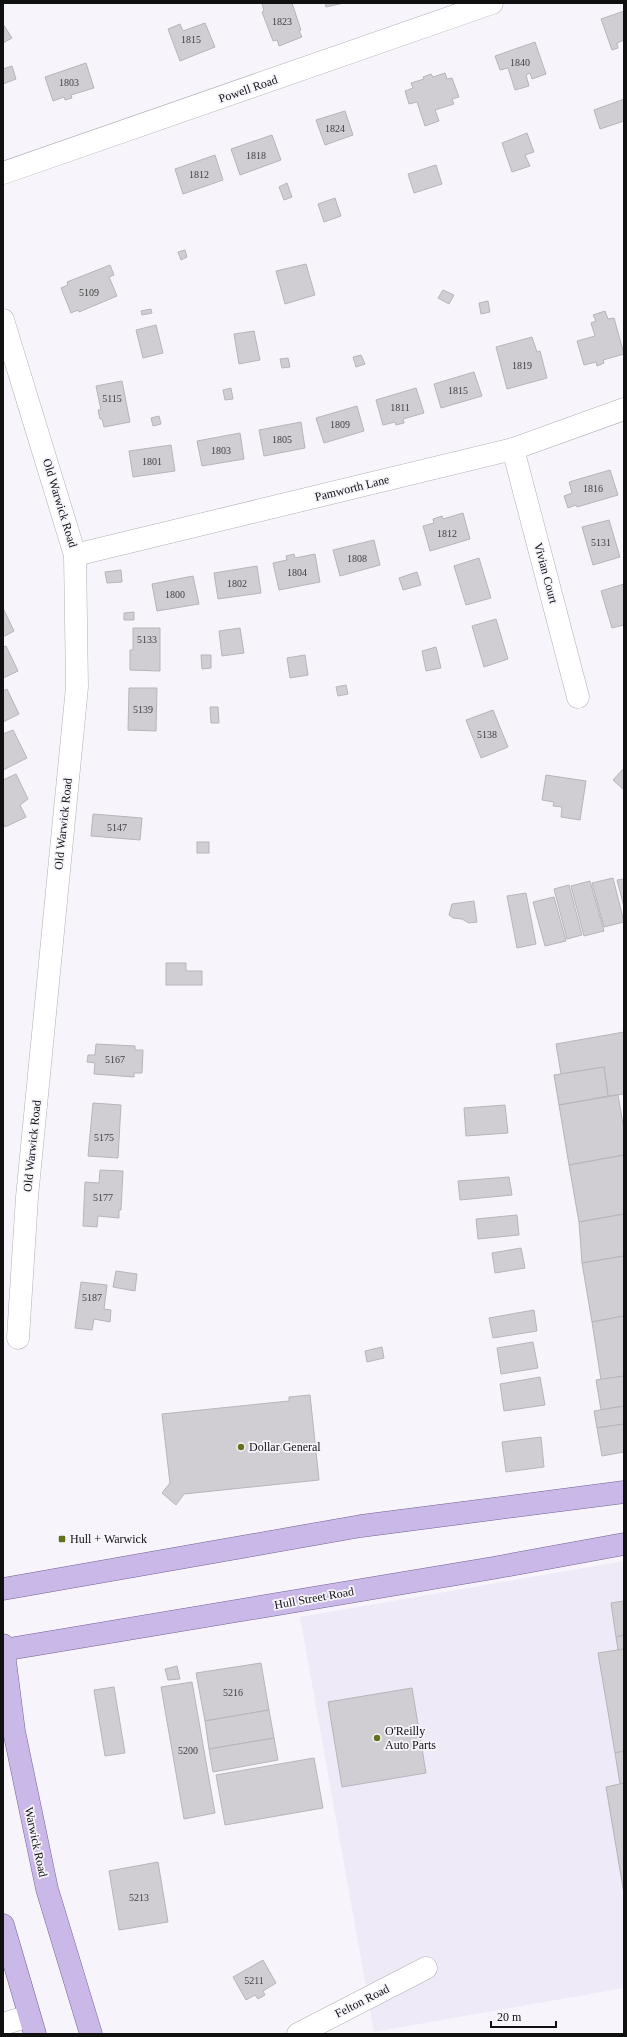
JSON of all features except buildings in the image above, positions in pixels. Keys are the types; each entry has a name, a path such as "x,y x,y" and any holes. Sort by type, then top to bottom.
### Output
{"main road":[{"path":"3,1589 361,1526 624,1492"},
{"name":"Hull Street Road","path":"3,1648 493,1568 624,1544"},
{"name":"Warwick Road","path":"3,1648 9,1697 25,1788 47,1889 91,2034"},
{"path":"3,1925 32,2025"}],"street":[{"name":"Powell Road","path":"3,173 492,3"},
{"name":"Old Warwick Road","path":"3,320 75,555 77,687 27,1197 18,1338"},
{"name":"Pamworth Lane","path":"75,555 513,449 624,409"},
{"name":"Vivian Court","path":"513,449 578,697"},
{"name":"Felton Road","path":"298,2034 426,1968"},
{"path":"3,2024 32,2025"}],"shaded area":[{"path":"624,1561 624,1988 374,2032 300,1617"}],"place":[{"name":"Dollar General","path":"241,1447"},
{"name":"Hull + Warwick","path":"62,1539"},
{"name":"O'Reilly Auto Parts","path":"377,1738"}]}
